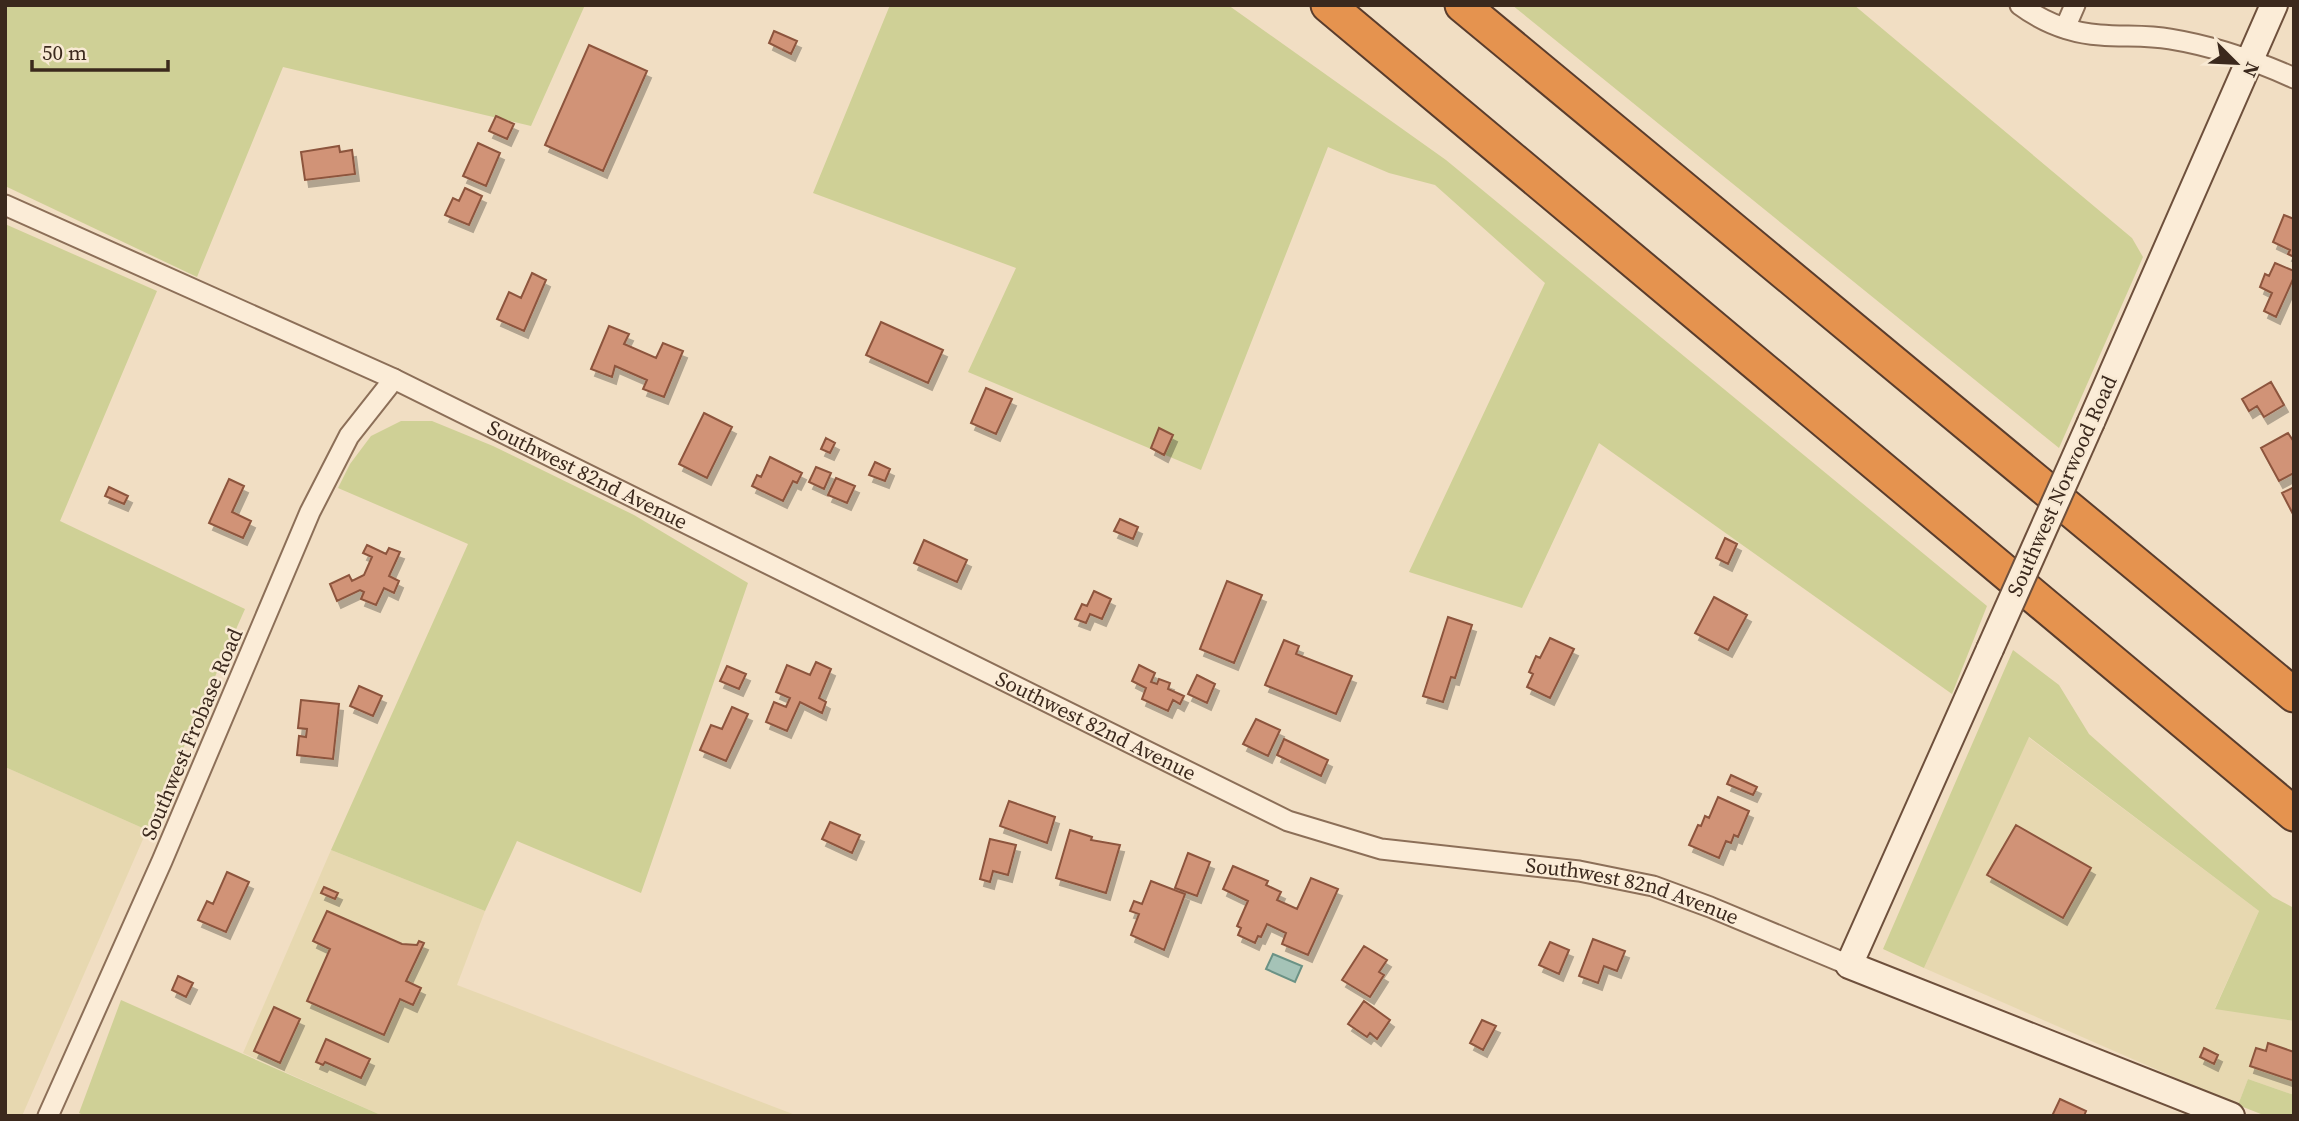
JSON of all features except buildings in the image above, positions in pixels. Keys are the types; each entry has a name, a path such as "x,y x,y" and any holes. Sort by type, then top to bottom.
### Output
{"highway":[{"path":"1328,5 2294,814"},
{"path":"1462,5 2294,695"}],"street":[{"path":"2020,5 2065,28 2098,35 2169,39 2249,59 2294,78"},
{"path":"2065,28 2075,5"},
{"name":"Southwest Norwood Road","path":"1849,965 2274,5"},
{"name":"Southwest 82nd Avenue","path":"5,205 394,379 1288,821 1381,849 1579,871 1653,886 2231,1116"},
{"name":"Southwest Frobase Road","path":"48,1116 162,861 310,512 349,436 394,379"}],"shaded area":[{"path":"2028,737 2259,911 2215,1008 2294,1021 2294,1095 2248,1079 2238,1105 1924,968"},
{"path":"5,767 147,830 22,1116 5,1116"},
{"path":"331,850 485,911 457,985 798,1116 383,1116 243,1053"},
{"path":"1273,954 1302,966 1295,982 1266,969"}],"green space":[{"path":"5,5 585,5 531,126 283,67 197,277 5,186"},
{"path":"890,5 1228,5 1446,160 1987,606 1952,694 1599,443 1522,608 1409,572 1545,283 1435,185 1389,173 1328,147 1201,470 968,372 1016,268 813,193"},
{"path":"1512,5 1854,5 2132,238 2143,257 2059,448"},
{"path":"5,224 157,291 60,521 245,609 147,830 5,767"},
{"path":"401,421 432,421 493,446 634,515 748,583 641,893 517,841 485,911 331,850 468,544 338,488 350,464 371,436"},
{"path":"2013,650 2059,685 2089,734 2273,897 2294,908 2294,1021 2215,1009 2259,911 2029,737 1924,968 1883,949"},
{"path":"121,1000 383,1116 85,1116 79,1113"},
{"path":"2248,1079 2294,1095 2294,1116 2266,1116 2238,1105"}]}
